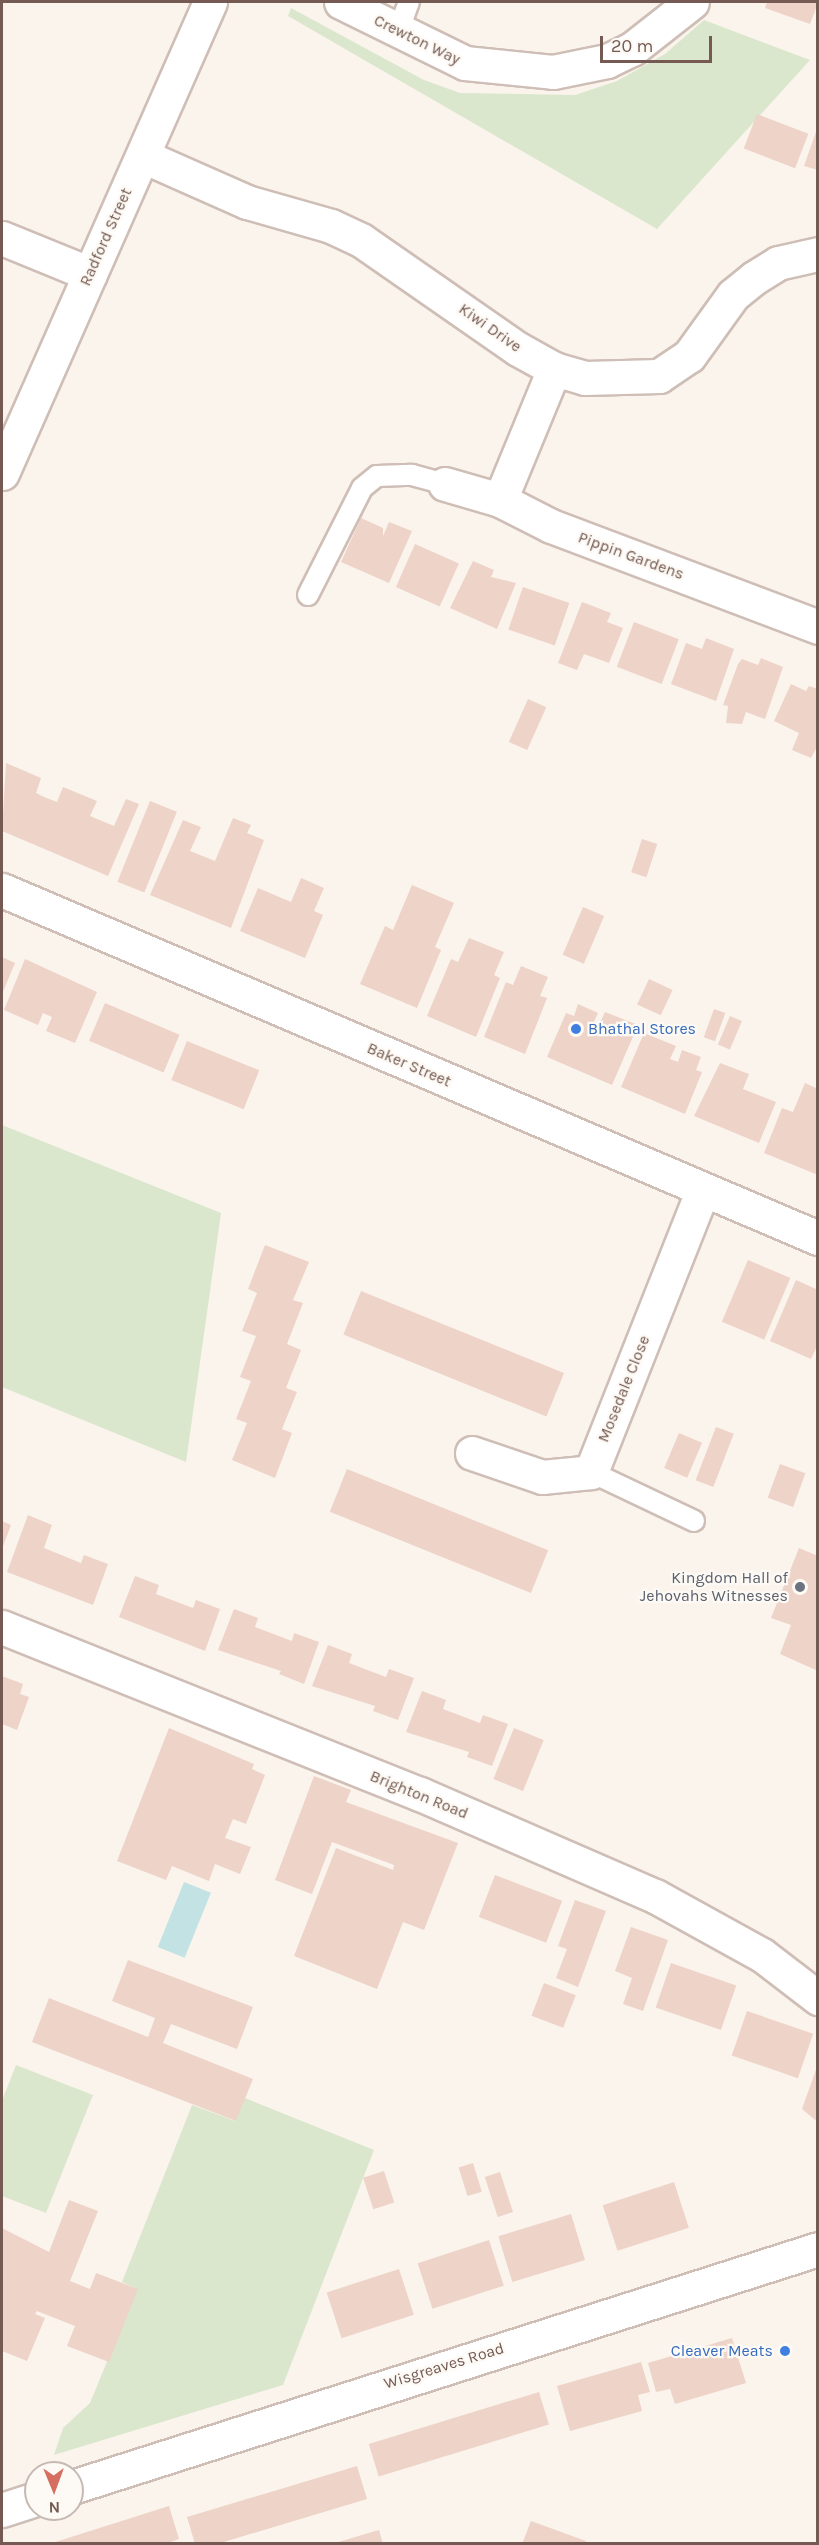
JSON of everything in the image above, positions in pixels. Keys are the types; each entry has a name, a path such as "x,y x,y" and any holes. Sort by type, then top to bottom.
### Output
{"street":[{"name":"Radford Street","path":"2,473 210,2"},
{"name":"Crewton Way","path":"340,2 465,63 553,72 607,61 632,49 692,2"},
{"name":"Kiwi Drive","path":"143,156 248,202 332,226 361,240 554,369 616,380 659,376 689,356 733,295 754,278 778,263 818,254"},
{"path":"2,238 90,274"},
{"path":"500,500 554,369"},
{"name":"Pippin Gardens","path":"445,484 500,500 551,526 818,627"},
{"name":"Baker Street","path":"2,890 702,1191 818,1238"},
{"name":"Mosedale Close","path":"591,1472 702,1191"},
{"path":"472,1454 542,1477 591,1472"},
{"name":"Brighton Road","path":"2,1627 420,1794 656,1896 762,1955 818,1998"},
{"name":"Wisgreaves Road","path":"84,2483 818,2249"},
{"path":"2,2510 24,2503"}],"lane":[{"path":"398,32 409,2"},
{"path":"308,595 362,488 377,476 412,475 445,484"},
{"path":"591,1472 694,1521"}],"green space":[{"path":"291,8 424,80 460,93 575,95 617,81 665,54 704,20 810,60 657,229 288,16"},
{"path":"2,1125 221,1213 186,1462 2,1387"},
{"path":"16,2065 93,2095 46,2213 2,2196 2,2101"},
{"path":"245,2098 374,2150 283,2385 54,2455 63,2428 90,2403 137,2289 122,2282 192,2105 235,2121"}],"water":[{"path":"184,1882 211,1893 185,1958 158,1947"}],"building":[{"path":"767,2 818,3 810,24 765,8"},
{"path":"757,114 808,134 795,168 744,149"},
{"path":"818,129 818,170 804,166"},
{"path":"361,518 383,528 383,536 389,522 412,531 389,583 341,562"},
{"path":"415,544 459,564 440,606 396,587"},
{"path":"473,561 494,570 491,577 516,583 497,629 450,608"},
{"path":"523,587 569,603 555,646 508,630"},
{"path":"582,602 611,613 607,622 623,628 609,663 584,654 577,670 558,663"},
{"path":"634,622 679,639 662,684 617,667"},
{"path":"706,638 734,649 716,701 671,684 686,643 702,649"},
{"path":"761,658 783,667 765,719 746,712 742,724 726,723 728,706 723,705 738,664 742,659 758,665"},
{"path":"791,684 806,691 809,686 818,689 818,745 811,758 792,750 799,733 774,721"},
{"path":"528,699 546,707 527,750 509,742"},
{"path":"6,763 41,778 36,793 44,797 57,802 63,787 97,801 90,816 114,826 126,799 139,804 108,876 2,831"},
{"path":"150,801 177,812 144,893 117,882"},
{"path":"233,818 251,825 247,833 264,840 231,928 150,895 183,820 201,827 190,851 215,861"},
{"path":"642,839 657,844 646,877 631,872"},
{"path":"301,878 324,888 314,911 323,915 305,958 240,931 258,888 291,902"},
{"path":"412,885 454,903 435,947 441,950 417,1008 360,984 385,926 393,930"},
{"path":"583,907 604,916 584,964 563,955"},
{"path":"469,938 504,952 494,975 500,978 476,1037 427,1016 451,959 458,962"},
{"path":"2,957 15,963 2,994"},
{"path":"25,959 97,992 75,1043 46,1031 52,1017 43,1013 38,1025 4,1010"},
{"path":"521,966 548,977 540,996 547,998 525,1054 484,1037 506,982 513,985"},
{"path":"649,979 673,990 661,1015 637,1004"},
{"path":"105,1003 180,1035 164,1072 89,1041"},
{"path":"578,1004 598,1013 593,1024 598,1027 605,1012 638,1025 612,1085 547,1057 566,1013 574,1016"},
{"path":"714,1009 725,1013 715,1041 704,1037"},
{"path":"730,1016 742,1021 730,1050 718,1045"},
{"path":"644,1033 676,1046 670,1059 678,1062 682,1050 701,1057 696,1070 702,1072 685,1114 621,1087"},
{"path":"187,1041 259,1070 244,1109 171,1080"},
{"path":"720,1063 749,1074 743,1089 776,1102 759,1143 694,1116"},
{"path":"805,1083 818,1089 818,1175 764,1153 782,1108 793,1112"},
{"path":"265,1245 309,1262 293,1300 303,1303 287,1344 301,1350 286,1388 297,1392 282,1429 292,1433 275,1478 232,1460 247,1423 236,1419 251,1381 240,1377 256,1336 242,1331 257,1293 248,1289"},
{"path":"748,1260 790,1278 764,1340 722,1322"},
{"path":"796,1280 818,1290 818,1344 811,1359 770,1341"},
{"path":"361,1291 564,1373 546,1417 343,1335"},
{"path":"716,1427 734,1434 713,1487 696,1480"},
{"path":"679,1433 702,1443 687,1478 664,1468"},
{"path":"780,1464 805,1473 793,1507 768,1498"},
{"path":"347,1469 548,1550 531,1593 330,1512"},
{"path":"28,1515 52,1525 44,1548 81,1563 84,1555 108,1564 93,1605 7,1572"},
{"path":"2,1521 11,1525 2,1549"},
{"name":"Kingdom Hall of Jehovahs Witnesses","path":"799,1548 818,1556 818,1671 780,1654 791,1625 771,1618"},
{"path":"135,1576 159,1585 156,1594 193,1608 196,1600 220,1609 205,1651 119,1617"},
{"path":"234,1609 258,1618 255,1627 292,1641 294,1633 319,1642 304,1684 279,1674 281,1671 218,1650"},
{"path":"328,1645 352,1654 349,1663 386,1677 389,1669 414,1678 398,1720 373,1711 375,1706 312,1686"},
{"path":"2,1676 23,1684 20,1694 29,1697 17,1730 2,1724"},
{"path":"422,1691 446,1700 443,1709 480,1723 483,1715 508,1724 492,1766 467,1757 469,1752 406,1732"},
{"path":"169,1728 254,1764 252,1769 265,1775 246,1824 233,1819 225,1838 251,1847 240,1874 215,1864 209,1881 172,1866 166,1880 117,1861"},
{"path":"514,1728 544,1740 523,1791 493,1779"},
{"path":"314,1776 351,1790 346,1802 458,1843 424,1930 403,1922 377,1989 294,1956 336,1848 393,1870 394,1865 332,1842 312,1894 275,1880"},
{"path":"495,1875 562,1901 546,1943 479,1917"},
{"path":"575,1900 606,1911 578,1987 556,1978 567,1949 558,1946"},
{"path":"631,1927 668,1940 643,2011 623,2004 632,1978 615,1971"},
{"path":"128,1960 253,2007 237,2049 171,2024 163,2043 253,2079 236,2121 32,2042 49,1998 148,2037 155,2018 112,2001"},
{"path":"671,1963 736,1985 721,2030 656,2007"},
{"path":"544,1983 576,1995 563,2028 531,2016"},
{"path":"747,2011 813,2034 798,2078 732,2055"},
{"path":"818,2064 818,2118 815,2120 802,2109"},
{"path":"473,2163 482,2192 467,2196 459,2167"},
{"path":"384,2171 394,2202 373,2209 363,2178"},
{"path":"500,2172 513,2212 498,2217 485,2177"},
{"path":"674,2182 689,2228 618,2251 603,2205"},
{"path":"69,2200 98,2211 70,2281 90,2289 96,2273 138,2289 109,2362 67,2346 75,2326 37,2311 35,2314 45,2318 27,2361 2,2351 2,2228 49,2252"},
{"path":"571,2214 585,2260 512,2282 498,2236"},
{"path":"489,2240 504,2286 433,2309 418,2263"},
{"path":"399,2269 414,2315 342,2338 327,2292"},
{"path":"732,2338 746,2383 675,2404 670,2389 656,2392 648,2363"},
{"path":"641,2362 650,2392 638,2395 642,2411 570,2431 557,2386"},
{"path":"539,2392 549,2425 379,2477 369,2444"},
{"path":"357,2466 367,2499 217,2544 195,2544 187,2517"},
{"path":"169,2506 179,2539 165,2544 49,2544"},
{"path":"531,2521 586,2541 585,2544 522,2544"},
{"path":"379,2530 383,2544 335,2544 335,2543"}],"place":[{"name":"Bhathal Stores","path":"576,1029"},
{"name":"Kingdom Hall of Jehovahs Witnesses","path":"800,1587"},
{"name":"Cleaver Meats","path":"785,2351"}]}
